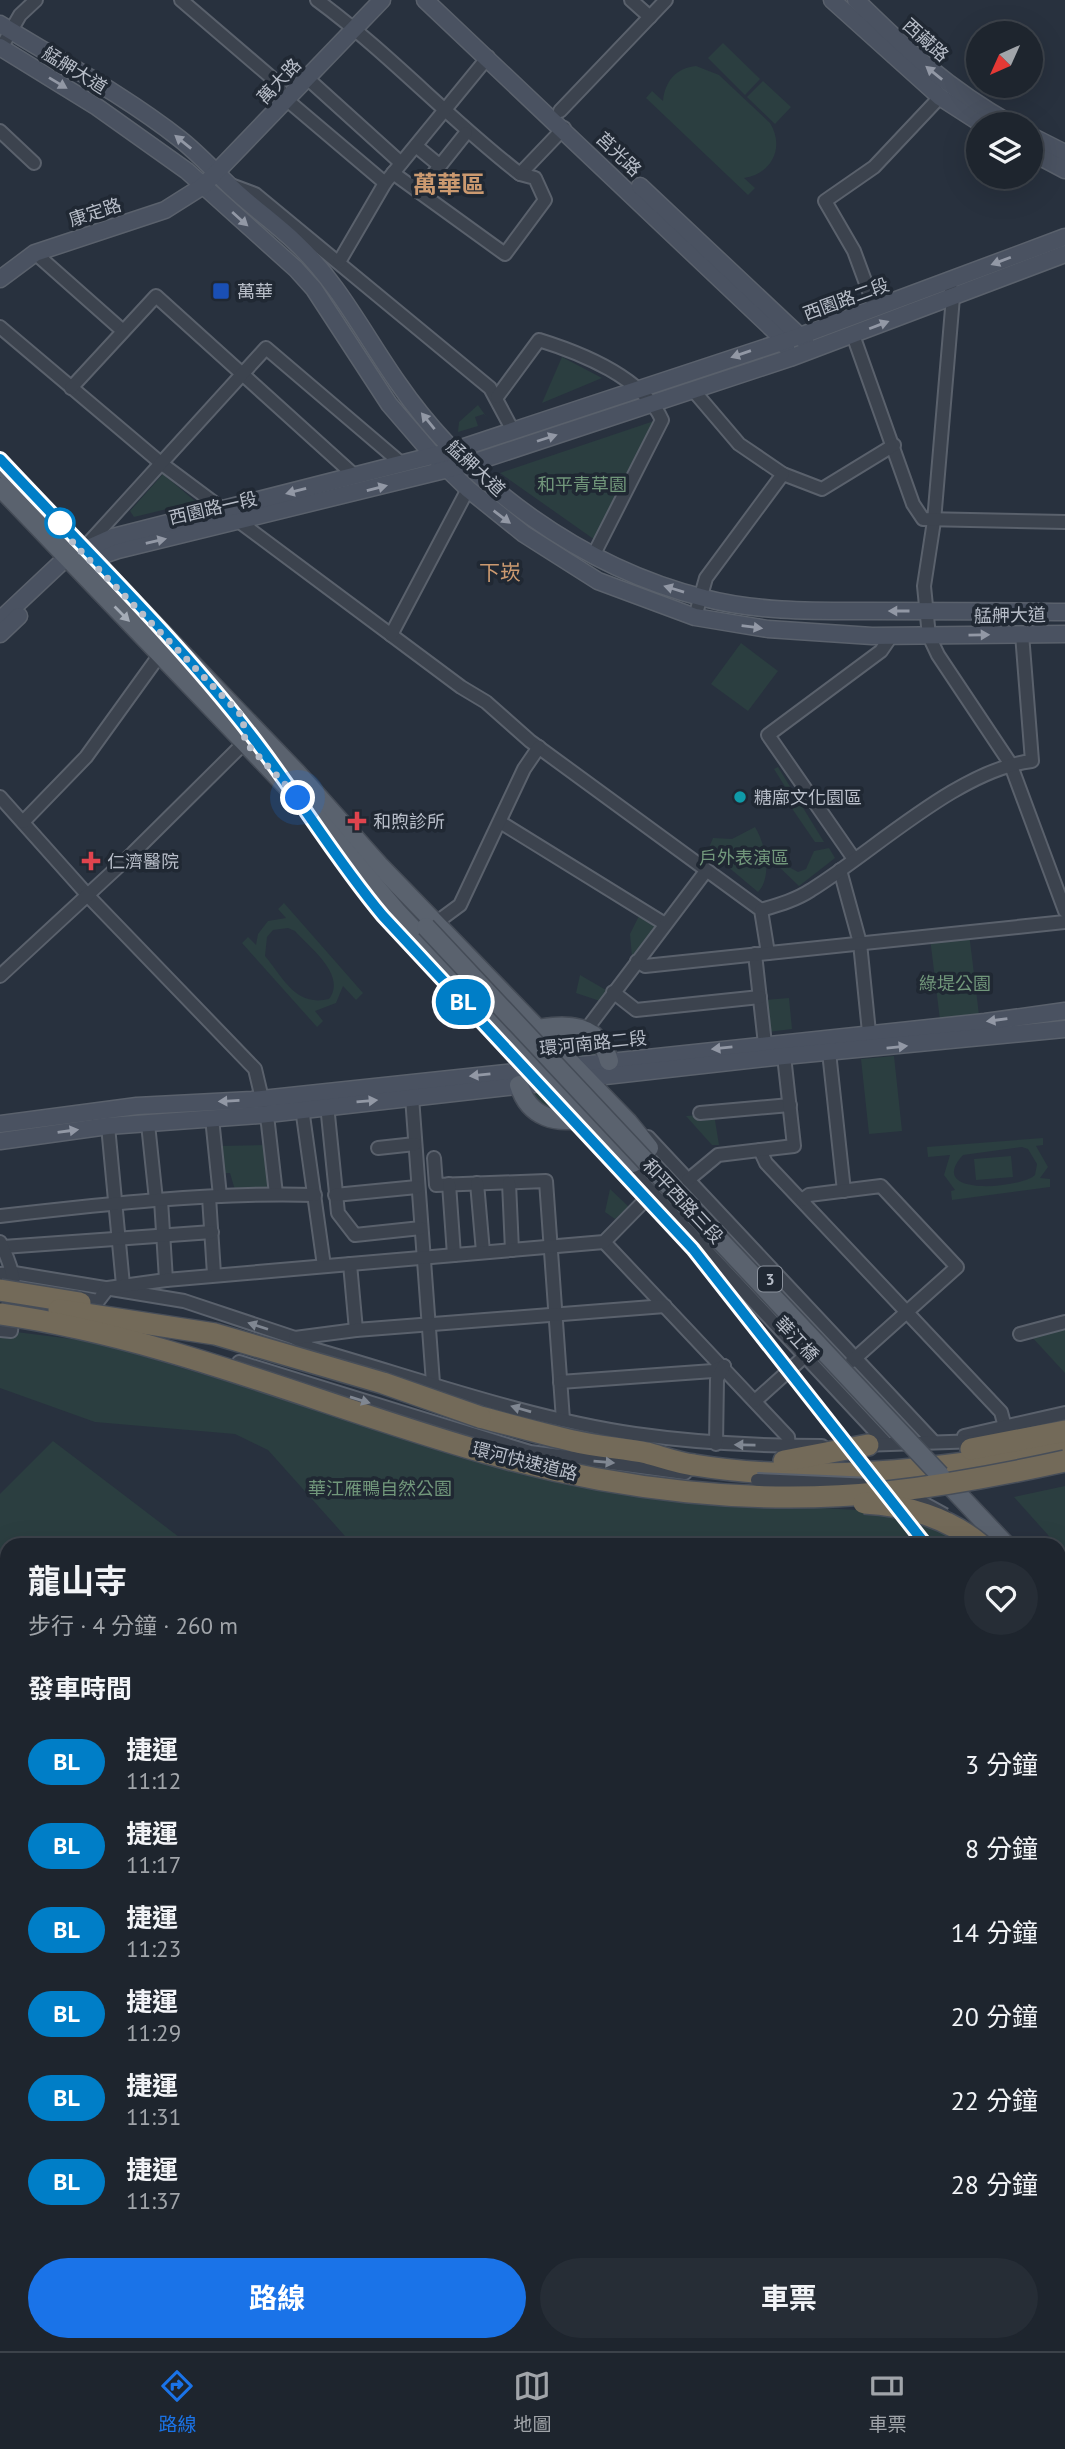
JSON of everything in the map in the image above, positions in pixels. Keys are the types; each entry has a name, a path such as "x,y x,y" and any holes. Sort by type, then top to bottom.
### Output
{"highway":[{"name":"環河快速道路","path":"4,1304 120,1318 215,1334 383,1383 480,1417 575,1442 645,1453 693,1465 826,1474 974,1464 1065,1447"},
{"name":"環河快速道路","path":"4,1304 67,1324 150,1344 490,1454 583,1476 664,1489 779,1495 884,1492 973,1481 1065,1461"},
{"path":"787,1454 844,1463 1065,1431"},
{"path":"645,1453 787,1454 878,1444"},
{"path":"779,1495 805,1502 887,1504 911,1510 957,1528 971,1538"}],"main road":[{"name":"萬大路","path":"204,186 222,178 287,100 382,0"},
{"name":"莒光路","path":"425,0 564,128 783,339"},
{"name":"莒光路","path":"442,0 812,350"},
{"name":"西藏路","path":"832,0 940,97 966,114"},
{"name":"西藏路","path":"856,0 929,70 965,98 990,112"},
{"name":"艋舺大道","path":"6,27 102,85 159,124 296,243 339,294 399,385 455,450 468,489 523,534 598,581 695,617 768,629 929,636 1065,634"},
{"name":"艋舺大道","path":"0,47 143,137 204,186 296,269 314,289 389,404 433,455 459,467 541,524 593,555 702,598 809,611 1065,612"},
{"path":"1043,142 1065,153"},
{"path":"1043,158 1065,170"},
{"name":"康定路","path":"0,279 36,253 165,210 204,186"},
{"name":"西園路二段","path":"433,455 455,450 783,339 800,336 1065,237"},
{"name":"西園路二段","path":"459,467 790,358 1065,254"},
{"path":"783,339 790,358"},
{"name":"西園路一段","path":"0,620 78,558 113,537 433,455"},
{"name":"和平西路三段","path":"0,464 161,653 318,819 538,1029 628,1122 649,1148"},
{"name":"西園路一段","path":"0,635 78,558 239,522 459,467"},
{"name":"和平西路三段","path":"0,487 243,717 543,1068 587,1117 634,1163"},
{"name":"和平西路三段","path":"431,925 940,1475"},
{"name":"環河南路二段","path":"0,1141 108,1126 212,1118 262,1106 543,1068 1065,1011"},
{"path":"538,1029 564,1025 586,1030 603,1044 609,1061"},
{"name":"環河南路二段","path":"0,1124 137,1106 302,1108 1065,1029"},
{"path":"519,1086 529,1106 547,1118 568,1121 587,1117"},
{"name":"華江橋","path":"649,1148 918,1437 940,1475 999,1538"},
{"name":"華江橋","path":"634,1163 903,1451 940,1475"}],"street":[{"path":"0,47 6,27 36,0"},
{"path":"181,0 272,78 287,100 505,254 545,200 535,178 520,174 466,133 446,110 356,28 317,0"},
{"path":"631,0 650,17"},
{"path":"560,111 666,0"},
{"path":"339,262 393,173 488,57"},
{"path":"307,78 393,173"},
{"path":"875,309 854,251 825,201 874,167 940,97"},
{"path":"520,174 564,128"},
{"path":"0,131 34,163"},
{"path":"419,192 466,133"},
{"path":"416,146 439,165"},
{"name":"艋舺大道","path":"222,178 255,194 497,397 512,429"},
{"path":"36,253 123,331"},
{"path":"339,294 345,279 356,278"},
{"path":"949,281 953,297 934,521 924,586 929,636 938,656 1010,763 1065,911"},
{"path":"71,388 156,296 354,475"},
{"path":"0,327 162,464 461,687 486,702 539,747 761,910"},
{"path":"853,335 913,504 923,519 1065,522"},
{"path":"497,397 539,341 579,352 637,388 654,403 662,420 593,555"},
{"name":"西園路一段","path":"78,558 266,348 401,463"},
{"path":"693,390 739,444 783,474 822,489 894,445"},
{"path":"695,617 706,578 783,474"},
{"path":"391,635 468,489"},
{"path":"761,910 809,892 895,829 1010,763 1032,761 1022,634"},
{"path":"854,859 768,734 881,651 892,635"},
{"path":"23,822 86,757 161,653"},
{"path":"0,976 245,742 243,717"},
{"path":"431,925 460,905 524,769 539,747"},
{"path":"0,797 87,894 255,1069 276,1194"},
{"path":"500,822 664,924"},
{"path":"840,870 860,943 870,1049"},
{"path":"586,1030 706,871"},
{"path":"1051,874 1065,872"},
{"path":"761,910 760,997 765,1044"},
{"path":"637,961 645,966 1065,922"},
{"path":"613,992 636,1010 760,997"},
{"path":"829,1052 844,1191"},
{"path":"688,1180 715,1157 794,1146 784,1056"},
{"path":"412,1097 433,1382"},
{"path":"327,1105 338,1213 355,1235 421,1228"},
{"path":"700,1113 790,1105"},
{"path":"302,1108 324,1266"},
{"path":"212,1118 214,1274"},
{"name":"和平西路三段","path":"628,1122 641,1131 688,1180 856,1363 933,1441"},
{"path":"148,1124 163,1234 166,1280"},
{"path":"108,1126 123,1285"},
{"name":"和平西路三段","path":"610,1141 618,1156 834,1385 878,1444"},
{"path":"379,1148 415,1144"},
{"path":"760,1150 766,1163 1000,1412 1005,1427"},
{"path":"434,1158 436,1185 546,1181 563,1420"},
{"path":"477,1183 483,1252"},
{"path":"509,1183 512,1250"},
{"path":"449,1184 454,1255"},
{"path":"335,1195 417,1186"},
{"path":"802,1200 809,1195 881,1186 957,1267 856,1363"},
{"path":"4,1304 43,1289 98,1301 108,1289 123,1285 214,1274 423,1259 604,1242 653,1192"},
{"path":"0,1216 116,1202 215,1196 315,1195"},
{"path":"0,1330 11,1331 4,1304 14,1273 1,1244 212,1232"},
{"path":"0,1274 14,1273 184,1301 295,1338 310,1348 563,1420 634,1434 787,1454 788,1437 724,1366 604,1242"},
{"path":"350,1264 355,1330"},
{"path":"4,1304 134,1331 530,1452 757,1480 887,1487 935,1507 968,1538"},
{"path":"295,1338 355,1330 665,1306"},
{"path":"1020,1334 1065,1322"},
{"path":"754,1401 805,1356"},
{"path":"561,1382 713,1371 724,1366"},
{"path":"716,1444 717,1378 724,1366"},
{"path":"878,1444 933,1441 1065,1413"},
{"path":"933,1441 972,1446 1065,1425"}],"green space":[{"path":"723,43 760,79 745,95 708,58"},
{"path":"696,66 719,75 770,123 774,132 776,150 773,158 762,171 744,178 755,188 748,195 646,98 652,91 663,101 666,87 673,77 689,67"},
{"path":"763,81 791,107 775,124 747,97"},
{"path":"562,357 602,378 542,403"},
{"path":"478,405 488,419 484,414 475,417 478,426 458,432 459,422"},
{"name":"和平青草園","path":"657,420 595,540 500,473"},
{"path":"163,474 196,502 134,517 130,511"},
{"path":"741,643 778,671 748,711 711,684"},
{"path":"778,767 824,842 815,842 791,807 794,801 774,769"},
{"name":"戶外表演區","path":"755,827 766,860 763,886 758,892 708,850 713,838 732,839"},
{"path":"829,848 835,858 799,886 775,863 780,859 798,872 806,869 814,851"},
{"path":"284,903 363,993 356,1000 343,986 336,1003 315,1011 323,1021 317,1027 242,943 248,937 256,945 258,934 268,921 286,918 278,909","holes":["288,928 295,931 330,971 333,990 329,999 308,999 299,995 265,956 267,937 273,930"]},
{"path":"640,914 655,926 632,957 630,934"},
{"name":"綠堤公園","path":"969,933 979,1015 940,1020 930,938"},
{"path":"580,975 611,993 603,1002 576,993"},
{"path":"789,998 792,1029 768,1032 765,1000"},
{"path":"556,1030 582,1032 600,1054 574,1057 555,1036"},
{"path":"894,1056 902,1131 869,1134 861,1059"},
{"path":"551,1090 575,1114 551,1115 529,1092"},
{"path":"714,1114 719,1145 712,1145 686,1116"},
{"path":"1043,1138 1043,1145 1036,1146 1048,1167 1040,1178 1050,1179 1050,1187 952,1200 951,1191 955,1190 944,1175 950,1155 928,1157 927,1147","holes":["1022,1147 1028,1149 1037,1164 1035,1175 1027,1180 980,1186 965,1184 956,1178 954,1169 963,1155"]},
{"path":"265,1145 271,1189 235,1190 230,1173 223,1173 219,1146"},
{"path":"1011,1156 1013,1177 976,1180 974,1159"},
{"path":"610,1189 629,1207 615,1219 605,1212"},
{"path":"1065,1327 1065,1373 1031,1336"},
{"name":"華江雁鴨自然公園","path":"0,1330 96,1342 454,1450 669,1499 943,1515 964,1538 347,1538 268,1450 235,1434 95,1422 0,1388"},
{"path":"53,1441 180,1538 0,1538 0,1494"},
{"path":"1065,1486 1065,1538 1051,1538 1014,1497"}],"metro line":[{"name":"BL","path":"0,459 210,685 253,737 337,858 383,916 647,1196 693,1249 921,1538"}],"place":[{"name":"萬華","path":"221,291"},
{"name":"糖廍文化園區","path":"740,797"},
{"name":"和煦診所","path":"357,821"},
{"name":"仁濟醫院","path":"91,861"}],"district":[{"name":"萬華區","path":"449,184"},
{"name":"下崁","path":"500,572"}],"route":[{"path":"60,523 58,526 81,551 243,717 245,742 298,798"}]}
